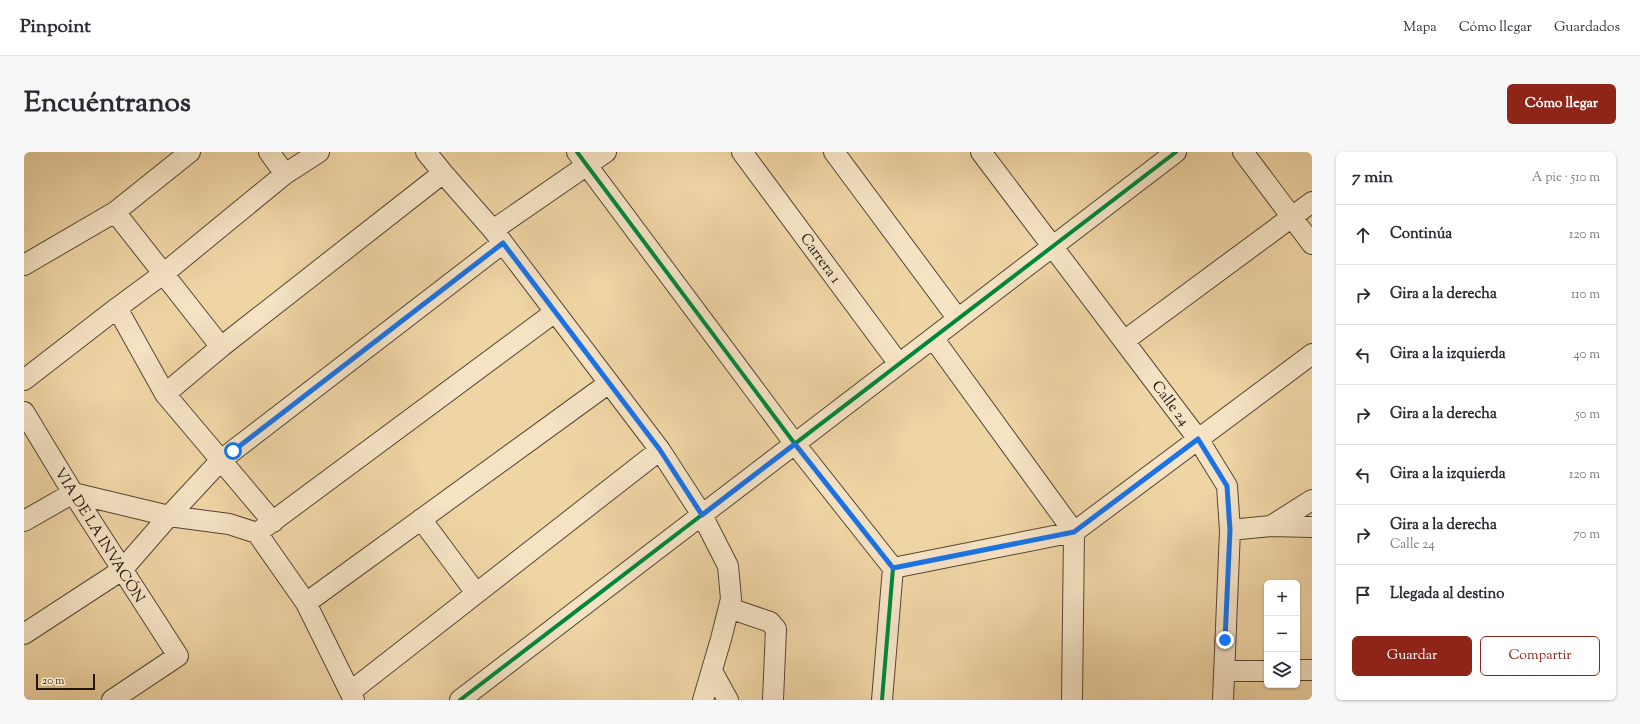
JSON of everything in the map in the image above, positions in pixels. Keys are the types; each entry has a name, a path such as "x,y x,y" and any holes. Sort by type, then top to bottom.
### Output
{"street":[{"path":"24,265 114,212 190,152"},
{"path":"269,152 285,174"},
{"path":"24,380 163,274 285,174 319,152"},
{"path":"426,152 498,236 660,450 702,515 728,566 731,599 703,700"},
{"path":"24,634 122,570 220,460 498,236 582,159 606,152"},
{"name":"Carrera 1","path":"742,152 899,364"},
{"path":"834,152 958,319"},
{"path":"460,700 1176,152"},
{"path":"1243,152 1312,244"},
{"name":"Calle 24","path":"985,154 1198,439 1227,486 1230,530 1223,700"},
{"path":"582,159 795,444 893,568 882,700"},
{"path":"165,394 221,347 443,173"},
{"path":"1124,341 1312,202"},
{"path":"114,212 221,347"},
{"path":"117,308 165,394 220,460 265,528 306,603 352,696 476,593 660,450"},
{"path":"24,521 73,493 169,516 265,528 555,312"},
{"path":"933,338 1074,532 1072,700"},
{"path":"893,568 1074,532 1312,354"},
{"path":"306,603 608,383"},
{"name":"VIA DE LA INVACÓN","path":"24,412 73,493 178,656 112,700"},
{"path":"1271,526 1312,500"},
{"path":"421,519 476,593"},
{"path":"1230,530 1271,526 1312,527"},
{"path":"729,608 770,622 776,629 772,700"},
{"path":"1300,670 1312,670"},
{"path":"712,671 728,700"},
{"path":"1224,671 1264,671"}],"cycle path":[{"path":"577,152 795,444 893,568 882,700"},
{"path":"460,700 1176,152"}],"route":[{"path":"233,451 503,243 660,450 702,515 795,444 893,568 1074,532 1198,439 1227,486 1230,530 1225,640"}]}
